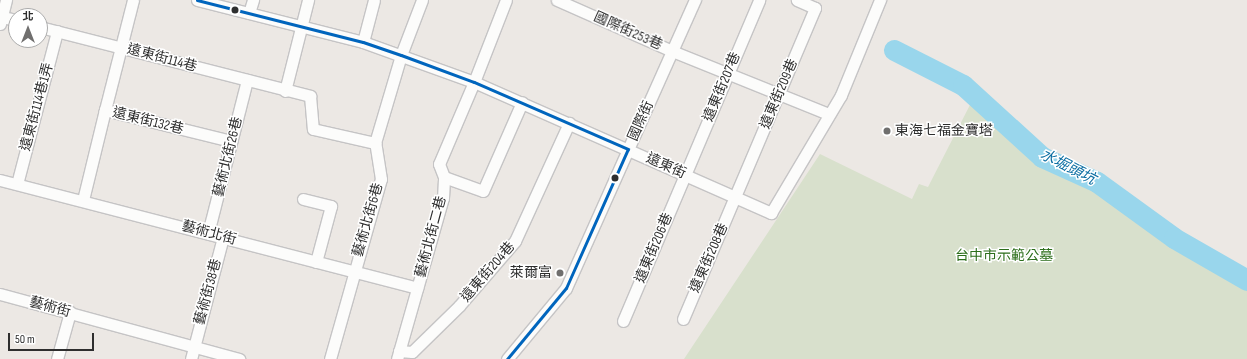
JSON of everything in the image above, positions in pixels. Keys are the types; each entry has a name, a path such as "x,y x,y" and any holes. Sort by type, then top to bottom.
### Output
{"street":[{"path":"1,20 6,0"},
{"name":"遠東街132巷","path":"134,0 105,110 232,141"},
{"name":"遠東街","path":"197,0 363,42 474,82 771,213 841,95 880,0"},
{"path":"249,13 252,0"},
{"path":"284,91 308,0"},
{"path":"363,42 374,0"},
{"path":"375,143 400,55 422,0"},
{"path":"474,82 506,0"},
{"name":"國際街","path":"507,359 566,288 695,0"},
{"name":"遠東街207巷","path":"684,174 758,0"},
{"name":"遠東街209巷","path":"736,197 815,8 797,0"},
{"name":"國際街253巷","path":"559,1 672,51 829,114"},
{"name":"遠東街114巷","path":"48,29 247,80 284,91 310,96 313,129 375,143"},
{"name":"遠東街114巷1弄","path":"17,184 57,31"},
{"name":"藝術北街26巷","path":"208,233 247,80"},
{"name":"藝術北街二巷","path":"398,355 443,198 444,177 439,164 474,82"},
{"path":"444,177 483,191 522,102"},
{"path":"83,200 105,110"},
{"name":"遠東街204巷","path":"398,355 412,352 459,306 516,241 569,123"},
{"name":"藝術北街6巷","path":"330,359 353,272 381,179 375,143"},
{"name":"遠東街206巷","path":"623,321 684,174"},
{"name":"藝術北街","path":"0,180 83,200 417,288"},
{"name":"遠東街208巷","path":"683,319 736,197"},
{"path":"303,199 331,206 316,262"},
{"name":"藝術街38巷","path":"191,359 223,237"},
{"name":"藝術街","path":"1,298 70,312 240,359"},
{"path":"57,359 70,312"}],"green space":[{"name":"台中市示範公墓","path":"973,99 1041,161 1096,185 1172,241 1247,284 1247,359 684,359 820,154 912,199 919,184 928,187"}],"waterway":[{"name":"水堀頭坑","path":"894,50 963,85 1042,157 1097,182 1174,238 1247,280"}],"transit line":[{"path":"197,0 363,42 401,55 474,82 628,149"},
{"path":"507,359 566,288 628,149"}],"place":[{"name":"東海七福金寶塔","path":"887,131"},
{"name":"萊爾富","path":"560,273"}]}
